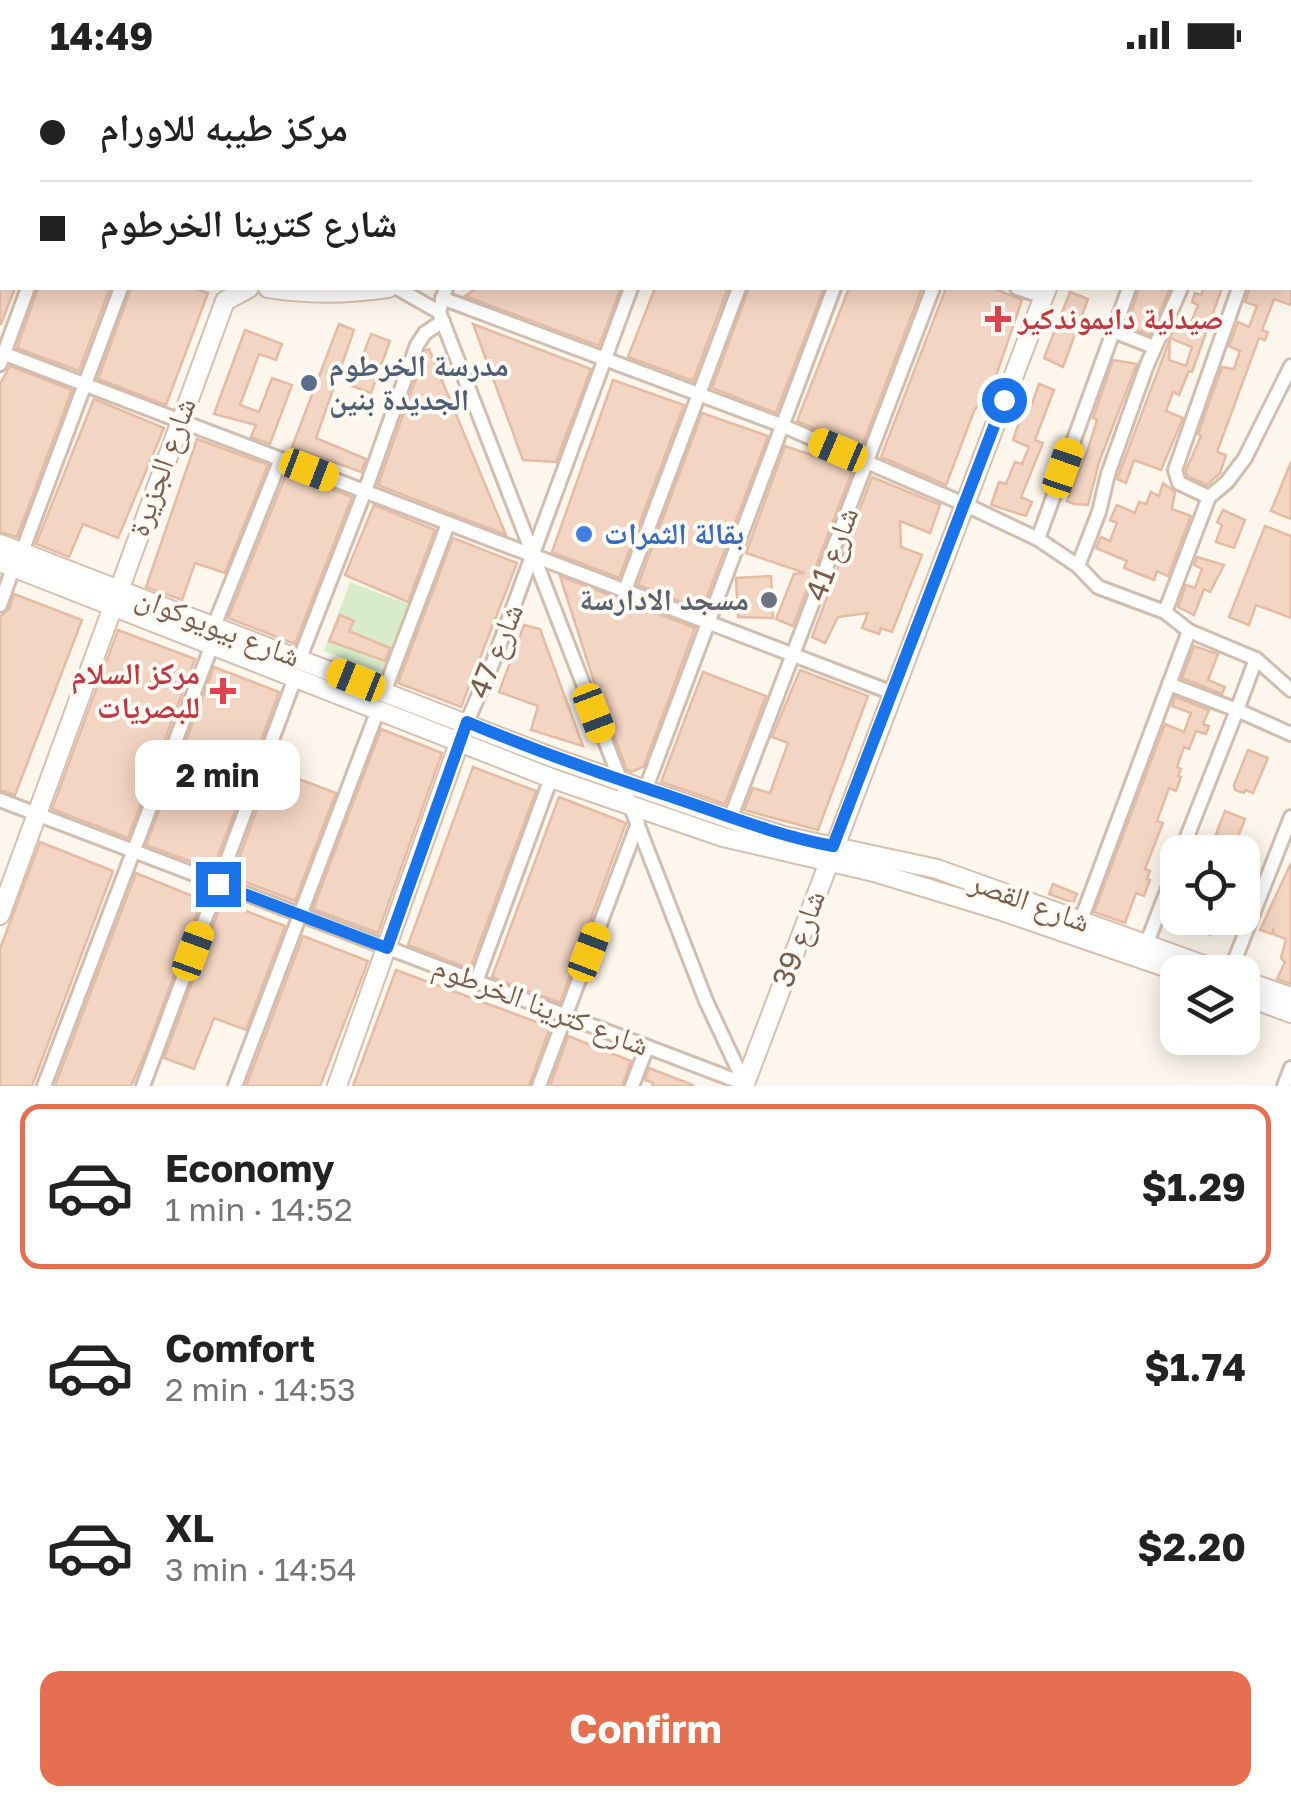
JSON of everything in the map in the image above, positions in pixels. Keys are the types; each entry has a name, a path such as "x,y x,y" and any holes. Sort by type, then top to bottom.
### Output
{"main road":[{"path":"279,290 300,294 375,290"},
{"name":"شارع 39","path":"747,1085 830,854 1046,292"},
{"name":"شارع الجزيرة","path":"0,915 113,608 222,294"},
{"name":"شارع بيويوكوان","path":"0,544 12,561 113,608 300,658 460,741 634,814 738,842 830,854"},
{"name":"شارع بيويوكوان","path":"12,561 117,588 296,678 467,722 830,854"},
{"name":"شارع 47","path":"336,1086 467,722"},
{"name":"شارع القصر","path":"830,854 936,869 1176,955"},
{"name":"شارع القصر","path":"830,854 874,872 1160,965"},
{"path":"1260,986 1291,997"},
{"path":"1260,1002 1291,1013"}],"street":[{"path":"27,290 1,356 86,384 893,693"},
{"path":"0,605 12,561 121,290"},
{"path":"403,290 781,426 964,504 1038,539 1078,566 1098,587 1165,612 1189,631 1256,659 1291,690"},
{"name":"شارع 47","path":"467,722 494,662 629,290"},
{"path":"625,590 738,290"},
{"path":"646,788 833,290"},
{"name":"شارع 41","path":"730,819 932,290"},
{"path":"1038,539 1128,290"},
{"path":"1078,566 1100,512 1108,474 1154,347 1180,290"},
{"path":"1209,497 1179,483 1175,470 1238,290"},
{"path":"300,658 417,345 443,304"},
{"path":"443,304 534,555 706,1001 747,1085"},
{"path":"1112,332 1154,347"},
{"path":"1165,612 1209,497 1227,482 1245,458 1291,366"},
{"path":"44,1086 281,459"},
{"path":"236,1086 448,524"},
{"path":"1080,920 1189,631"},
{"path":"1189,835 1256,659"},
{"path":"142,1086 296,678"},
{"path":"1168,684 1291,734"},
{"path":"476,982 551,778"},
{"name":"شارع كترينا الخرطوم","path":"0,800 747,1085"},
{"path":"538,1086 634,814"},
{"path":"1233,955 1291,817"},
{"path":"1146,945 1160,909"},
{"path":"632,1086 646,1047"},
{"path":"1284,1086 1291,1068"}],"green space":[{"path":"350,582 408,604 382,673 324,651"}],"building":[{"path":"0,290 14,290 1,324"},
{"path":"37,290 109,290 79,371 17,348"},
{"path":"130,290 208,293 166,405 98,379"},
{"path":"474,290 620,290 599,346 465,296"},
{"path":"654,290 727,290 693,381 628,357"},
{"path":"748,290 823,290 776,413 712,388"},
{"path":"848,290 921,290 861,449 797,421"},
{"path":"945,290 998,290 1022,300 996,376 974,411 946,485 881,457"},
{"path":"1138,290 1169,290 1150,335 1127,326"},
{"path":"1203,290 1221,290 1192,372 1189,371 1179,395 1173,392 1166,411 1183,418 1161,470 1134,460 1126,483 1117,479 1170,339 1169,360 1186,366 1192,347 1170,338 1174,328 1181,331 1185,321 1191,323 1198,305 1192,302 1195,293 1201,295"},
{"path":"1249,290 1291,290 1291,305 1274,299 1262,330 1268,332 1265,340 1259,338 1217,452 1226,455 1220,473 1207,485 1187,476 1186,470 1222,367 1234,369 1240,351 1229,346 1238,322 1249,327 1257,306 1245,302"},
{"path":"1070,292 1088,299 1063,367 1044,358"},
{"path":"339,324 354,330 316,438 366,459 361,472 292,447"},
{"path":"473,324 591,369 556,462 523,460"},
{"path":"245,330 282,344 276,360 259,354 240,405 259,412 272,378 292,385 270,444 251,437 256,425 214,414"},
{"path":"371,334 390,341 371,393 352,386"},
{"path":"429,349 506,535 378,485"},
{"path":"1113,360 1137,364 1099,462 1088,505 1074,504 1067,501 1087,452 1097,420 1093,418"},
{"path":"10,366 72,390 17,537 0,532 0,384"},
{"path":"613,380 684,405 619,578 552,552"},
{"path":"1039,384 1054,390 1035,440 1043,443 1021,497 1032,502 1026,516 991,505 999,482 1006,484 1015,462 1022,464 1029,447 1013,440 1026,402 1032,404"},
{"path":"94,399 164,428 118,538 83,524 69,557 36,544"},
{"path":"702,413 768,436 702,610 638,585"},
{"path":"197,439 268,465 225,573 195,563 182,600 146,587"},
{"path":"785,446 853,469 793,626 776,619 794,574 805,573 746,553"},
{"path":"1291,462 1291,519 1271,511"},
{"path":"287,472 352,497 295,644 228,618"},
{"path":"872,477 940,505 930,533 900,521 901,547 922,555 892,632 881,628 879,634 862,628 868,613 838,617 825,643 812,637"},
{"path":"1163,483 1175,492 1172,509 1191,516 1168,576 1157,571 1154,580 1124,568 1127,561 1096,548 1101,537 1110,541 1117,523 1110,520 1117,505 1135,513 1139,502 1146,504 1151,492 1159,496"},
{"path":"374,505 435,530 408,602 345,575"},
{"path":"1223,510 1245,520 1234,548 1216,542 1222,525 1217,522"},
{"path":"1265,526 1291,536 1291,618 1256,605 1249,625 1229,617"},
{"path":"453,538 517,563 461,707 398,683"},
{"path":"1197,557 1224,565 1210,592 1204,589 1194,615 1178,607 1186,585 1195,588 1202,569 1194,565"},
{"path":"560,576 695,628 644,766 632,772 627,770 597,691"},
{"name":"مسجد الادارسة","path":"771,576 773,618 738,617 736,578"},
{"path":"14,594 82,620 15,795 0,790 0,617 9,609"},
{"path":"340,615 354,621 349,631 390,648 385,661 329,641"},
{"path":"524,625 540,629 583,746 531,730 538,706 499,692"},
{"path":"118,630 195,659 128,838 52,809"},
{"path":"1194,646 1218,654 1208,680 1225,687 1222,694 1182,678"},
{"path":"214,667 279,692 213,870 146,845"},
{"path":"800,670 868,696 818,830 744,810 753,788 770,793 788,743 772,737"},
{"path":"703,672 766,696 725,804 661,782"},
{"path":"1175,697 1209,710 1203,724 1209,726 1206,734 1196,731 1189,749 1184,747 1177,767 1181,777 1176,791 1169,788 1157,821 1163,823 1145,869 1150,871 1150,880 1144,896 1136,893 1125,923 1094,912 1165,724 1184,732 1191,713 1172,706"},
{"path":"381,729 442,753 378,933 313,909"},
{"path":"1248,750 1268,758 1253,793 1235,790 1234,785"},
{"path":"473,767 536,791 470,969 408,945"},
{"path":"272,769 336,793 295,901 232,877"},
{"path":"559,797 626,823 560,1003 492,977"},
{"path":"1225,811 1245,819 1239,835 1216,834"},
{"path":"40,842 113,871 32,1086 0,1086 0,949"},
{"path":"1291,863 1291,984 1277,979 1285,962 1281,958 1286,939 1273,930 1272,934 1260,930"},
{"path":"136,873 202,900 146,1051 131,1086 55,1086"},
{"path":"1053,884 1077,894 1073,903 1049,894"},
{"path":"222,902 285,926 246,1030 214,1018 194,1069 164,1058"},
{"path":"303,936 368,961 364,972 320,1086 246,1086"},
{"path":"396,970 550,1027 529,1086 353,1086"},
{"path":"568,1036 631,1061 622,1086 550,1086"},
{"path":"649,1068 693,1086 652,1086 645,1080"}],"place":[{"name":"صيدلية دايموندكير","path":"998,319"},
{"name":"مدرسة الخرطوم الجديدة بنين","path":"309,383"},
{"name":"بقالة الثمرات","path":"584,534"},
{"name":"مسجد الادارسة","path":"769,600"},
{"name":"مركز السلام للبصريات","path":"223,691"}],"route":[{"path":"218,884 387,948 467,722 554,758 730,819 833,846 1004,400"}]}
